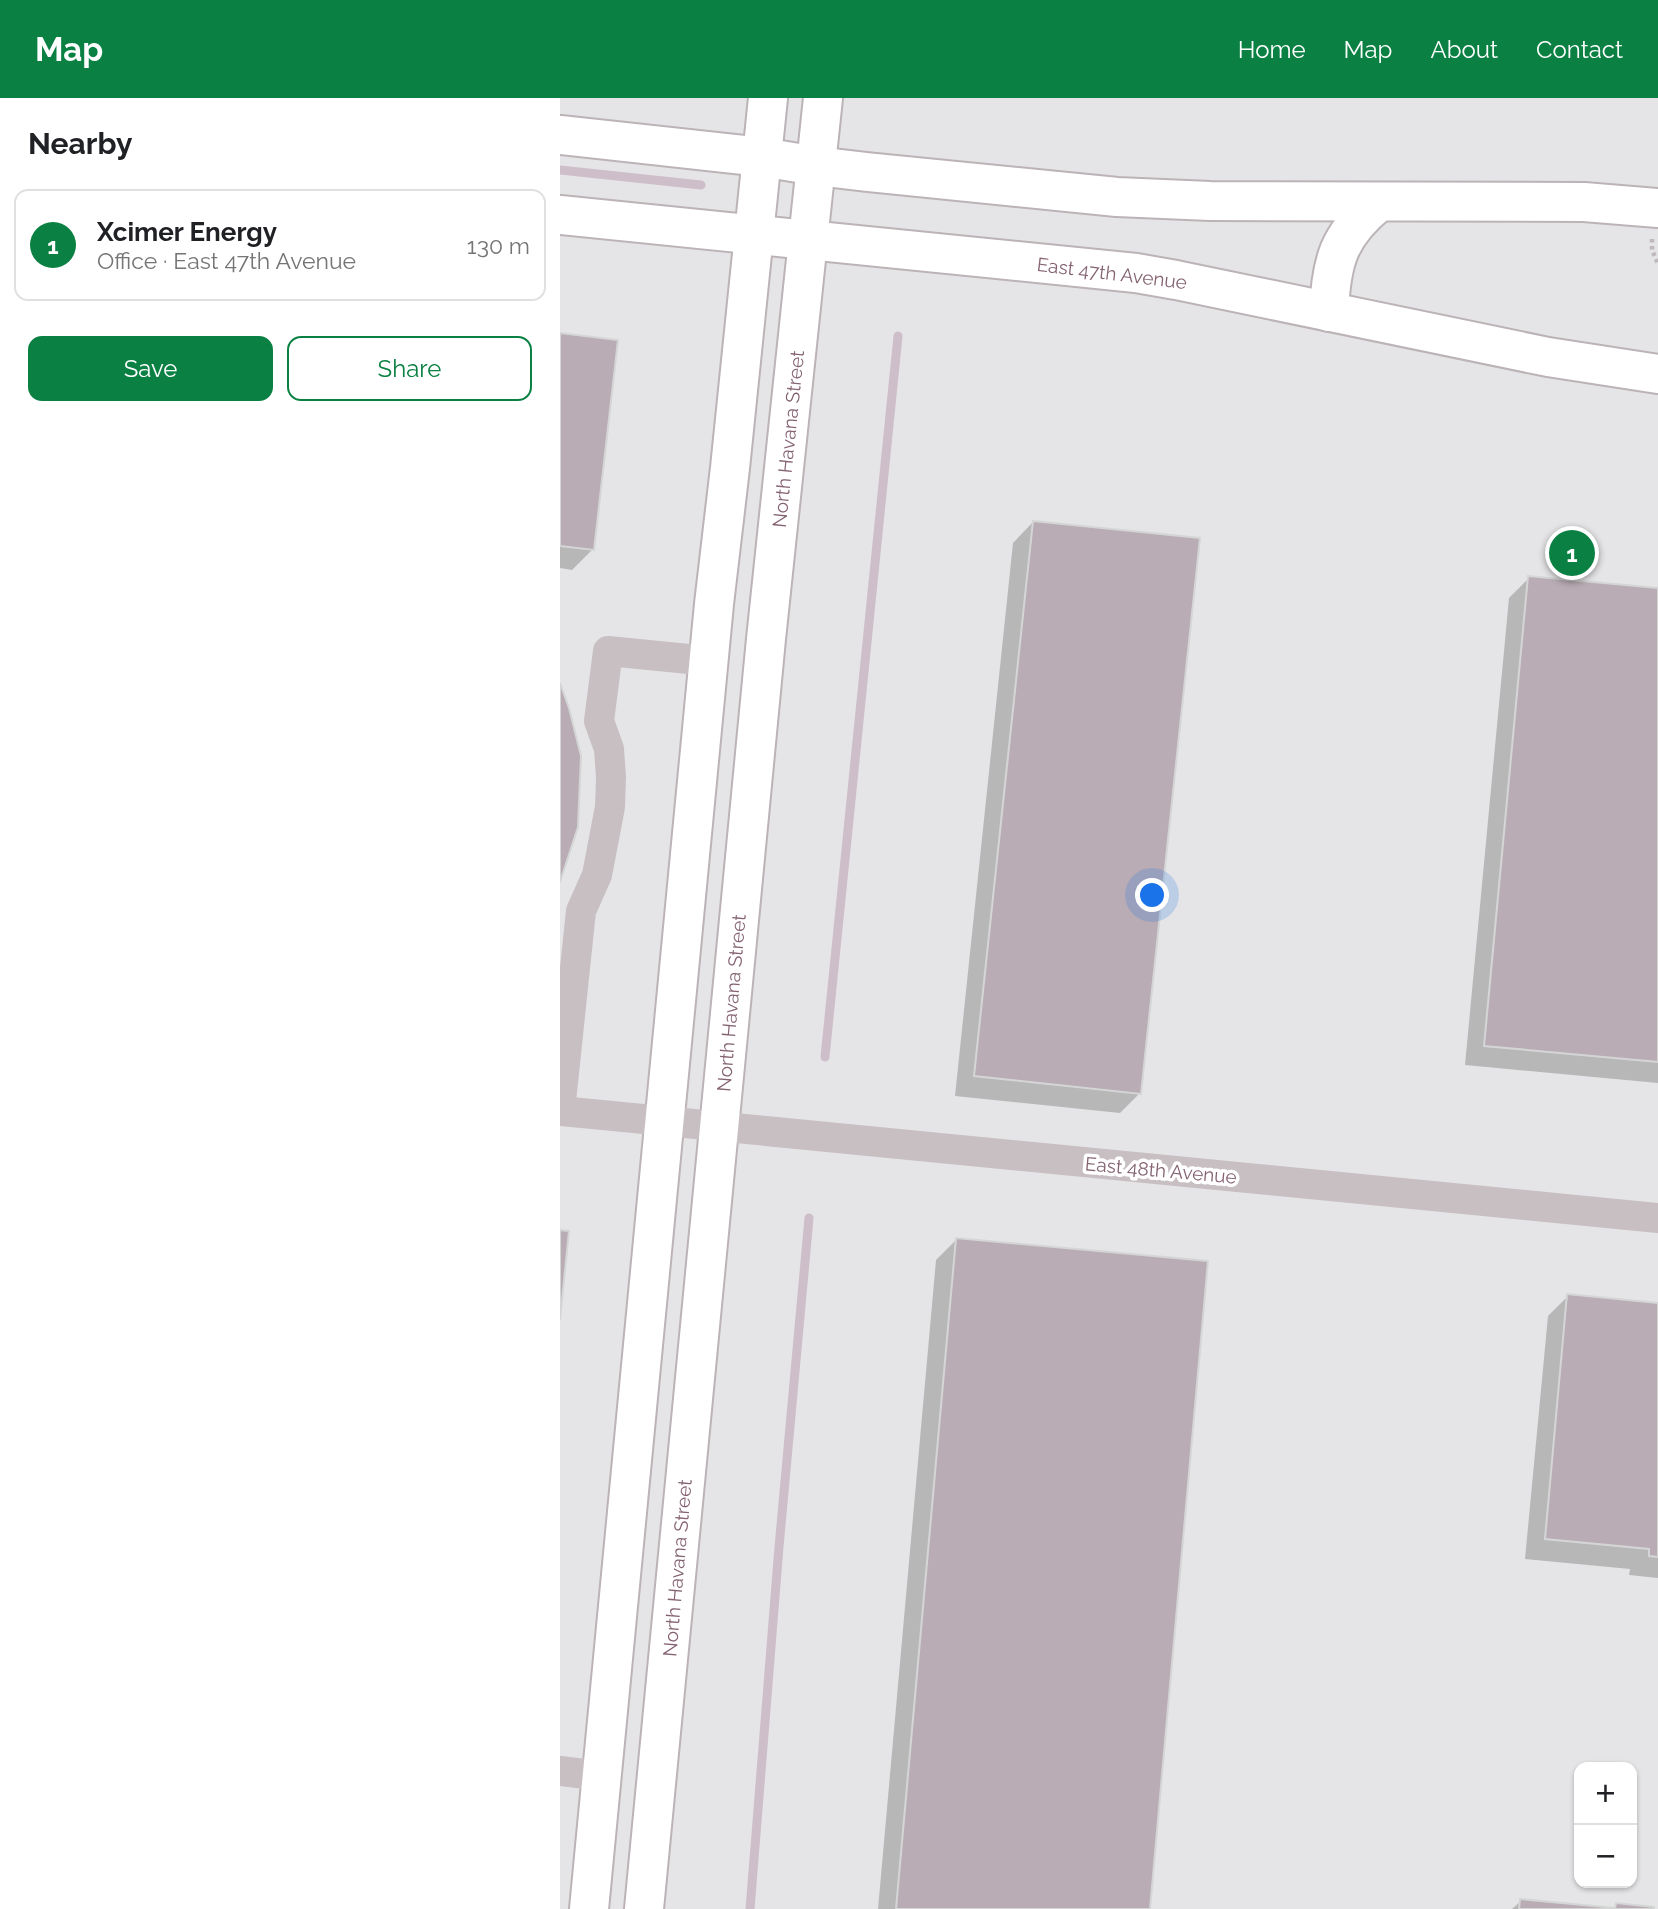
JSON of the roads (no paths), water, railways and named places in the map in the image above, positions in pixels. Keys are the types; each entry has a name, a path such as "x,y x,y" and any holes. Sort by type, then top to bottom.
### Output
{"main road":[{"path":"589,1909 709,661 768,98"},
{"name":"North Havana Street","path":"644,1909 765,653 823,98"},
{"path":"560,135 762,157 816,166 1117,197 1210,201 1584,202 1655,220"},
{"path":"1329,312 1333,265 1339,250 1357,223 1379,202"},
{"name":"East 47th Avenue","path":"560,215 1136,273 1548,357 1658,374"}],"street":[{"path":"561,1111 581,911 597,875 610,807 608,749 600,721 608,651 709,661"},
{"name":"East 48th Avenue","path":"561,1111 1658,1218"},
{"path":"560,1771 601,1776"}],"waterway":[{"path":"560,170 701,185"},
{"path":"825,1057 898,336"},
{"path":"750,1909 809,1218"}],"place":[{"name":"Xcimer Energy","path":"1572,553"}]}
